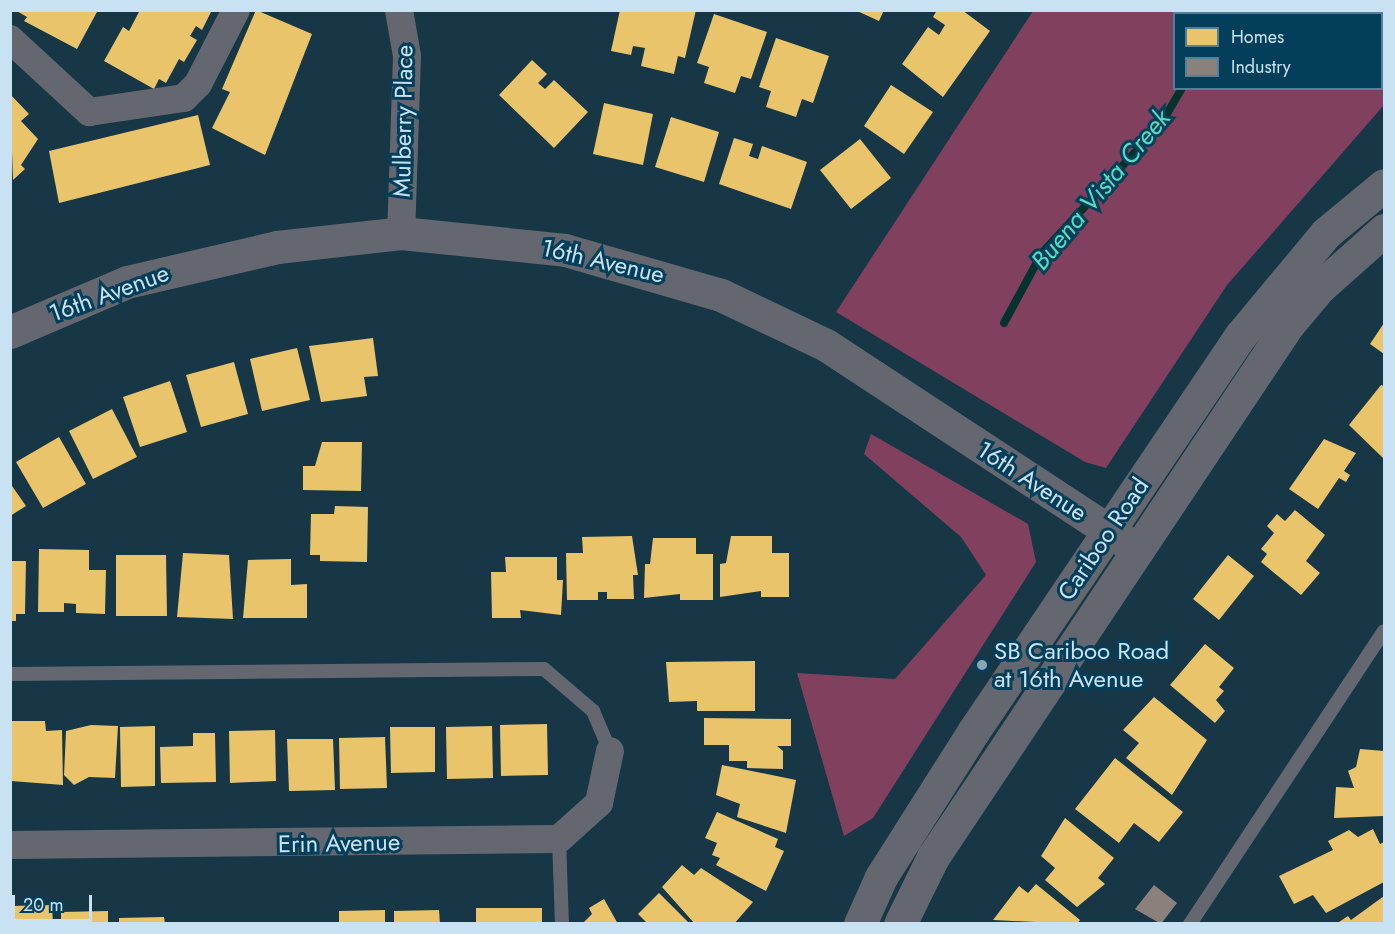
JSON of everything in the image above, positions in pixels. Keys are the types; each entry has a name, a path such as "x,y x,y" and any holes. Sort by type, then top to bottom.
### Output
{"street":[{"path":"10,39 88,112 184,98 198,84 236,10"},
{"name":"Mulberry Place","path":"399,10 406,56 401,233"},
{"name":"Cariboo Road","path":"860,924 893,857 1108,531 1241,335 1326,233 1384,185"},
{"name":"Cariboo Road","path":"900,924 933,857 1288,325 1319,288 1384,230"},
{"name":"16th Avenue","path":"10,332 91,296 166,270 277,247 401,233 565,250 721,295 826,345 1137,549"},
{"path":"559,839 599,803 610,751"},
{"name":"Erin Avenue","path":"10,845 559,839"}],"lane":[{"path":"1190,924 1384,631"},
{"path":"10,674 544,669 593,711 610,751"},
{"path":"559,839 562,924"}],"shaded area":[{"path":"1033,11 1384,11 1384,105 1227,285 1106,468 1085,462 836,312"},
{"path":"871,434 1028,524 1036,562 873,818 844,836 797,673 895,679 986,575 961,537 864,454"}],"building: Homes":[{"path":"15,10 98,10 77,49 24,21 27,17"},
{"path":"140,10 212,10 202,30 196,26 190,36 197,40 184,62 179,59 166,83 159,79 154,89 104,61 123,27 129,31"},
{"path":"256,10 312,34 265,155 212,128 230,92 222,89"},
{"path":"620,10 696,10 685,58 678,56 674,74 641,66 645,48 633,46 631,55 611,51"},
{"path":"855,10 884,10 879,21"},
{"path":"937,10 962,10 990,31 943,97 902,64 928,27 939,35 945,25 933,17"},
{"path":"714,14 767,32 751,79 741,76 735,93 704,83 709,67 697,63"},
{"path":"776,38 829,56 813,103 802,99 796,117 766,107 771,91 759,87"},
{"path":"532,60 547,74 538,83 545,89 554,80 588,112 554,148 499,95"},
{"path":"891,85 933,112 904,154 864,126"},
{"path":"10,94 29,114 21,121 38,139 21,165 25,169 13,180"},
{"path":"604,103 653,114 643,165 593,154"},
{"path":"198,115 210,165 59,203 49,151"},
{"path":"671,117 719,132 704,182 655,167"},
{"path":"734,138 753,144 749,156 758,159 762,146 807,162 791,209 719,184"},
{"path":"860,139 891,178 851,209 820,170"},
{"path":"1384,323 1384,354 1370,344"},
{"path":"373,338 378,376 364,377 367,396 321,402 309,346"},
{"path":"297,348 310,400 262,411 250,359"},
{"path":"234,362 248,414 201,427 186,375"},
{"path":"170,381 187,432 140,447 123,397"},
{"path":"1381,385 1384,386 1384,459 1349,425"},
{"path":"112,409 137,457 93,479 69,431"},
{"path":"59,437 86,484 43,508 16,462"},
{"path":"1324,439 1356,453 1344,471 1350,475 1346,482 1339,478 1318,509 1289,489"},
{"path":"322,442 362,442 361,491 303,490 303,466 315,466"},
{"path":"10,483 26,506 10,516"},
{"path":"335,506 368,507 367,562 320,561 320,555 310,555 311,514 334,514"},
{"path":"1295,510 1325,535 1306,561 1320,573 1301,595 1261,562 1267,554 1261,549 1274,533 1267,526 1277,514 1285,521"},
{"path":"632,536 638,575 633,575 634,599 607,599 607,592 598,592 598,600 567,600 566,553 583,553 582,537"},
{"path":"731,536 772,536 772,553 789,553 789,597 761,597 761,591 720,597 720,564 726,563"},
{"path":"653,538 696,538 696,554 713,554 713,600 680,600 680,594 644,598 645,564 650,564"},
{"path":"39,549 89,550 89,570 106,570 105,614 76,613 76,604 64,603 64,612 38,612"},
{"path":"183,553 229,555 233,619 177,617"},
{"path":"116,555 166,555 167,616 116,616"},
{"path":"1228,555 1254,576 1219,620 1193,599"},
{"path":"505,557 557,557 557,580 563,580 561,615 520,610 521,618 492,618 491,572 506,572"},
{"path":"291,559 291,585 307,584 307,618 243,618 248,560"},
{"path":"10,561 26,561 25,614 16,614 16,621 10,621"},
{"path":"1205,644 1234,668 1219,687 1224,691 1216,700 1225,711 1215,723 1170,685"},
{"path":"755,661 755,711 697,711 697,701 669,702 666,662"},
{"path":"1154,697 1207,740 1172,795 1126,758 1139,743 1123,730"},
{"path":"704,718 791,719 791,746 777,746 783,751 783,769 747,768 747,761 729,761 729,745 704,745"},
{"path":"10,721 45,721 46,731 62,730 63,785 11,781"},
{"path":"547,724 548,775 501,776 500,725"},
{"path":"91,725 118,726 115,778 89,777 74,785 64,775 66,731"},
{"path":"155,726 155,786 121,787 120,727"},
{"path":"492,726 493,778 447,779 446,727"},
{"path":"390,727 435,727 435,772 391,773"},
{"path":"275,730 276,781 230,783 229,731"},
{"path":"193,733 215,733 216,782 161,783 160,747 193,746"},
{"path":"385,737 387,788 340,789 339,738"},
{"path":"287,739 333,739 335,790 289,791"},
{"path":"1360,749 1384,751 1384,816 1334,818 1336,787 1354,788 1348,771 1356,767"},
{"path":"1115,758 1183,812 1159,842 1134,823 1119,843 1075,809"},
{"path":"722,765 796,780 786,833 737,817 740,804 716,795"},
{"path":"717,812 778,839 775,847 784,851 766,891 716,865 720,858 712,855 717,843 705,838"},
{"path":"1065,818 1114,858 1098,878 1105,884 1077,907 1045,880 1055,868 1041,856"},
{"path":"1373,829 1380,844 1384,842 1384,882 1326,913 1313,895 1294,904 1279,876 1333,850 1328,841 1349,830 1358,837"},
{"path":"682,865 694,875 701,868 753,902 734,924 695,924 662,887"},
{"path":"1036,884 1080,920 1077,924 993,920 1019,886 1028,893"},
{"path":"659,893 690,924 648,924 638,914"},
{"path":"1384,896 1384,924 1336,924 1348,916 1351,920"},
{"path":"604,899 618,924 582,924 592,914 589,908"},
{"path":"52,905 53,924 10,924 10,906"},
{"path":"476,908 542,908 542,924 476,924"},
{"path":"385,910 385,924 339,924 339,911"},
{"path":"439,910 440,924 394,924 394,911"},
{"path":"108,911 108,924 61,924 61,912"},
{"path":"164,917 165,924 119,924 119,918"}],"building: Industry":[{"path":"1154,885 1177,903 1161,924 1135,909"}],"waterway":[{"name":"Buena Vista Creek","path":"1004,323 1042,253 1161,124 1181,90"}],"place":[{"name":"SB Cariboo Road at 16th Avenue","path":"982,665"}]}
